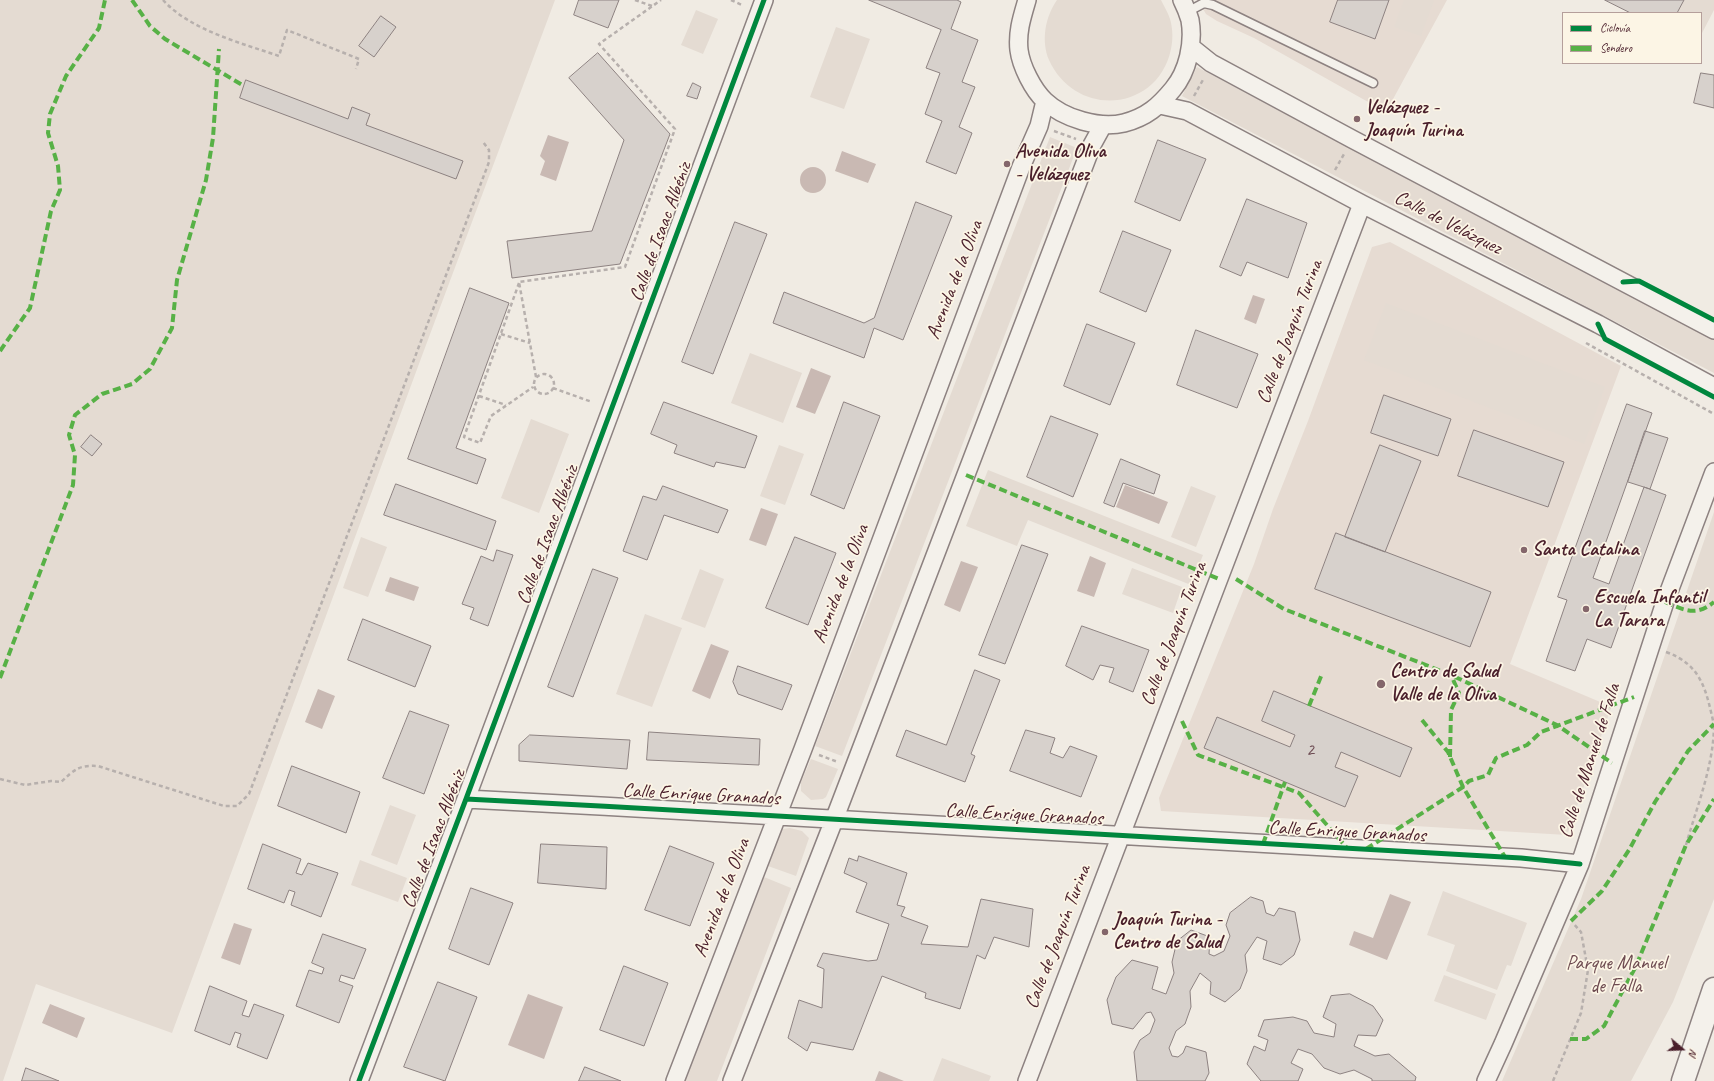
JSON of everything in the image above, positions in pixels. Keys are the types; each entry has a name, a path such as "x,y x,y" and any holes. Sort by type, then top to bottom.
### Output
{"highway":[{"path":"1683,1081 1714,989"},
{"path":"1688,1081 1714,1020"}],"street":[{"name":"Calle de Isaac Albéniz","path":"359,1081 466,799 764,0"},
{"path":"1028,0 1020,22 1019,51 1028,78 1045,101 1072,118 1103,125 1124,123 1143,116 1160,105 1181,79 1191,47 1190,20 1185,6"},
{"name":"Calle de Velázquez","path":"1191,47 1211,63 1714,330"},
{"name":"Avenida de la Oliva","path":"675,1081 803,749 1021,167 1039,126 1045,101"},
{"name":"Calle de Velázquez","path":"1160,105 1187,111 1328,184 1362,204 1598,324 1711,385"},
{"path":"732,1081 854,768 1092,145 1103,125"},
{"name":"Calle de Joaquín Turina","path":"1027,1081 1362,204"},
{"name":"Calle de Manuel de Falla","path":"1486,1081 1580,864 1666,597 1714,472"},
{"name":"Calle Enrique Granados","path":"466,799 777,815 834,820 1510,857 1580,864"}],"lane":[{"path":"1185,6 1204,3 1213,5 1373,83"}],"path":[{"path":"163,0 173,11 220,36 278,56 287,30 359,59 356,69"},
{"path":"635,0 652,6"},
{"path":"519,282 624,267 676,129 599,44 660,0"},
{"path":"731,0 742,5"},
{"path":"1187,111 1211,63"},
{"path":"1328,184 1352,139"},
{"path":"0,779 25,785 51,781 61,782 70,773 84,765 98,766 224,806 237,806 249,794 489,162 489,150 483,142"},
{"path":"519,282 536,377 533,387 491,416 480,443 464,437 519,282"},
{"path":"501,334 530,343"},
{"path":"1586,343 1714,414"},
{"path":"533,387 537,392 543,395 549,393 553,388 553,381 549,376 542,374 536,377"},
{"path":"553,388 592,402"},
{"path":"479,396 506,405"},
{"path":"1651,646 1679,656 1700,676 1708,698 1714,724 1714,742 1710,762 1686,845"},
{"path":"803,749 854,768"},
{"path":"1553,1081 1581,1013 1588,970 1581,932 1560,910"}],"shaded area":[{"path":"1198,0 1447,0 1386,112 1254,38 1217,21 1206,14"},
{"path":"548,135 569,142 556,181 540,175 545,161 540,156"},
{"path":"842,151 876,164 868,183 835,171"},
{"path":"813,167 822,171 826,180 822,189 813,193 804,189 800,180 804,171"},
{"path":"1390,242 1621,366 1510,664 1605,704 1612,705 1567,835 1161,811 1159,798 1254,564 1273,509 1308,421 1372,247"},
{"path":"1253,295 1265,299 1256,324 1244,319"},
{"path":"811,368 831,376 815,414 796,407"},
{"path":"1125,485 1168,502 1159,524 1116,507"},
{"path":"761,508 778,514 766,546 749,540"},
{"path":"1090,556 1106,563 1094,597 1077,591"},
{"path":"961,561 978,567 960,612 944,605"},
{"path":"390,577 419,587 414,601 385,591"},
{"path":"711,644 729,651 710,699 692,691"},
{"path":"318,689 335,696 322,729 305,722"},
{"path":"1390,894 1411,902 1387,960 1349,945 1354,931 1373,938"},
{"path":"234,923 252,929 240,965 221,958"},
{"path":"528,994 563,1007 544,1059 508,1045"},
{"path":"50,1004 85,1018 77,1038 42,1023"},
{"path":"879,1071 904,1081 875,1081"}],"green space":[{"path":"0,0 555,0 172,1033 36,984 3,1081 0,1081"},
{"path":"1057,0 1161,0 1172,27 1171,49 1163,70 1150,86 1134,96 1115,100 1096,99 1078,92 1061,79 1049,60 1045,45 1047,21"},
{"path":"1404,0 1434,0 1421,36 1394,27"},
{"path":"1605,0 1714,0 1714,10 1702,33 1702,12 1629,12"},
{"path":"696,10 718,19 703,54 681,45"},
{"path":"836,27 870,39 844,109 810,97"},
{"path":"1197,67 1714,339 1714,373 1182,96"},
{"path":"1050,137 1077,148 842,756 815,746"},
{"path":"1386,303 1605,387 1584,444 1364,360"},
{"path":"750,353 802,373 783,423 731,403"},
{"path":"531,419 569,434 539,513 501,498"},
{"path":"779,445 804,454 785,505 760,496"},
{"path":"988,470 1203,555 1191,585 1028,520 1017,546 966,526"},
{"path":"1191,486 1216,496 1196,547 1171,537"},
{"name":"Parque Manuel de Falla","path":"1714,512 1714,899 1673,1002 1631,1081 1502,1081 1581,899"},
{"path":"361,537 387,547 368,597 343,588"},
{"path":"1132,568 1182,587 1173,613 1122,594"},
{"path":"700,569 724,579 705,628 681,619"},
{"path":"645,614 682,628 652,707 616,694"},
{"path":"811,759 838,769 826,797 823,799 811,800 801,791 801,782"},
{"path":"390,805 416,815 397,865 371,855"},
{"path":"790,828 802,831 809,838 796,876 768,866 782,829"},
{"path":"360,860 407,878 398,902 351,885"},
{"path":"764,877 791,888 717,1081 685,1081"},
{"path":"1443,891 1527,923 1511,966 1507,965 1497,990 1446,971 1455,945 1427,935"},
{"path":"1444,975 1496,994 1486,1020 1434,1001"},
{"path":"942,1058 991,1076 989,1081 933,1081"}],"building":[{"path":"579,0 619,0 608,28 574,15"},
{"path":"869,0 957,0 961,2 951,29 978,40 962,82 975,87 959,127 972,133 956,174 926,162 942,121 925,114 940,73 926,68 941,30"},
{"path":"1338,0 1389,0 1375,39 1330,22"},
{"path":"1605,0 1684,0 1678,12 1629,12"},
{"path":"381,16 396,27 374,57 359,46"},
{"path":"598,53 670,134 620,264 512,278 507,241 592,231 624,140 569,78"},
{"path":"1701,73 1714,75 1714,108 1694,103"},
{"path":"246,80 348,119 352,107 370,114 366,125 463,161 456,179 240,98"},
{"path":"693,83 701,87 697,99 687,96"},
{"path":"1158,140 1206,159 1180,221 1135,202"},
{"path":"1247,199 1307,223 1288,278 1247,262 1241,276 1220,267"},
{"path":"916,202 952,216 903,340 874,328 864,358 773,323 784,292 864,323 874,318"},
{"path":"735,222 767,234 713,374 682,362"},
{"path":"1123,231 1171,250 1146,312 1100,292"},
{"path":"470,288 509,303 456,448 486,459 477,484 408,459"},
{"path":"1087,324 1135,343 1110,405 1064,386"},
{"path":"1196,330 1258,354 1237,408 1177,385"},
{"path":"1384,395 1451,419 1438,456 1371,433"},
{"path":"664,402 757,436 745,468 716,462 714,467 674,453 677,445 651,434"},
{"path":"844,402 880,416 844,509 811,495"},
{"path":"1627,404 1652,413 1593,578 1609,584 1644,487 1666,495 1611,648 1587,639 1575,671 1546,661 1567,600 1558,597"},
{"path":"1051,416 1098,434 1073,497 1027,477"},
{"path":"1474,430 1564,462 1548,507 1458,476"},
{"path":"1645,431 1668,438 1650,489 1628,482"},
{"path":"91,435 102,444 92,456 81,447"},
{"path":"1380,445 1421,461 1385,552 1345,537"},
{"path":"1121,459 1160,475 1154,494 1123,483 1114,507 1104,503"},
{"path":"396,484 496,521 486,550 384,515"},
{"path":"663,486 728,510 718,533 664,515 647,560 623,551 643,496 656,500"},
{"path":"1336,533 1491,592 1470,647 1315,589"},
{"path":"795,537 836,553 808,625 766,608"},
{"path":"1022,545 1048,554 1005,664 979,655"},
{"path":"497,550 513,555 488,626 470,619 474,608 462,604 481,556 493,561"},
{"path":"593,569 618,578 573,697 548,687"},
{"path":"363,619 431,646 415,687 348,660"},
{"path":"1082,626 1149,650 1133,692 1109,682 1114,668 1100,665 1093,680 1066,666"},
{"path":"738,666 792,685 782,710 738,694 733,682"},
{"path":"975,670 1000,680 971,754 975,756 965,782 896,756 906,730 946,745"},
{"path":"1274,691 1412,748 1400,777 1341,752 1335,767 1358,776 1345,807 1204,748 1217,717 1290,747 1295,735 1262,721"},
{"path":"410,711 449,725 424,794 383,778"},
{"path":"1026,730 1055,738 1050,753 1063,758 1070,746 1097,756 1081,797 1010,771"},
{"path":"649,732 760,739 759,765 647,760"},
{"path":"530,735 630,740 627,769 519,761 519,745"},
{"path":"292,766 360,792 346,833 278,806"},
{"path":"263,844 301,859 296,873 302,875 308,863 338,873 321,917 291,905 295,892 289,890 284,903 248,889"},
{"path":"541,844 607,847 606,889 538,883"},
{"path":"670,846 714,863 690,926 645,910"},
{"path":"859,856 907,873 897,905 905,907 901,916 928,926 921,944 968,947 981,899 1033,909 1029,947 994,937 985,959 977,955 960,1009 925,998 926,993 882,976 853,1050 811,1042 807,1051 788,1038 799,1000 822,1008 824,969 817,966 823,953 868,961 877,960 889,924 856,912 867,883 844,873 849,858 857,861"},
{"path":"471,888 513,903 489,965 449,949"},
{"path":"1251,897 1263,901 1266,913 1274,916 1279,908 1295,912 1300,940 1294,955 1281,965 1263,959 1267,941 1257,937 1245,955 1247,971 1240,989 1225,1002 1210,994 1211,982 1200,973 1190,991 1191,1007 1185,1024 1176,1031 1169,1048 1172,1056 1178,1057 1183,1053 1186,1046 1206,1052 1209,1073 1205,1081 1137,1081 1134,1052 1140,1040 1150,1033 1155,1020 1151,1012 1146,1013 1133,1029 1112,1024 1107,1000 1116,977 1132,960 1158,967 1152,989 1166,994 1174,973 1172,962 1177,941 1191,930 1210,937 1209,954 1214,956 1224,951 1230,936 1226,925 1230,913"},
{"path":"323,934 366,949 354,979 341,975 339,981 353,986 339,1023 296,1006 309,970 322,974 324,968 312,963"},
{"path":"624,966 668,983 644,1046 600,1030"},
{"path":"438,982 477,997 445,1081 404,1067"},
{"path":"210,986 247,1001 242,1015 249,1017 254,1004 284,1015 267,1059 237,1047 241,1034 235,1032 230,1045 195,1031"},
{"path":"1350,994 1373,1006 1383,1020 1376,1036 1358,1035 1354,1046 1375,1056 1389,1054 1416,1077 1415,1081 1372,1081 1372,1079 1354,1070 1340,1074 1324,1068 1312,1054 1298,1049 1291,1063 1303,1069 1298,1081 1261,1081 1247,1064 1254,1046 1265,1051 1268,1040 1258,1036 1264,1020 1293,1017 1307,1021 1314,1033 1334,1037 1336,1024 1323,1017 1331,996"},
{"path":"585,1067 621,1081 579,1081"},
{"path":"26,1068 59,1081 22,1081"}],"marked path":[{"path":"0,351 30,308 51,211 60,190 58,166 48,133 50,114 66,76 99,28 105,0"},
{"path":"132,0 150,26 165,39 244,86"},
{"path":"0,678 73,485 75,455 69,435 75,415 102,394 132,384 150,369 172,328 177,280 206,180 213,138 219,49"},
{"path":"966,475 1219,579"},
{"path":"1236,579 1284,609 1451,675 1557,725 1612,763"},
{"path":"1665,602 1690,611 1696,611 1708,607 1714,602"},
{"path":"1309,706 1322,674"},
{"path":"1450,757 1451,710 1459,693 1451,675"},
{"path":"1366,849 1463,787 1469,781 1488,775 1496,758 1527,745 1541,732 1634,697"},
{"path":"1422,720 1448,752 1463,787 1505,857"},
{"path":"1182,721 1198,755 1299,793 1347,848"},
{"path":"1571,921 1602,891 1629,850 1655,802 1688,751 1714,724"},
{"path":"1263,844 1285,782"},
{"path":"1570,1039 1586,1039 1604,1026 1636,966 1686,845 1714,799"}],"cycle path":[{"path":"359,1081 466,799 764,0"},
{"path":"1623,282 1639,281 1714,320"},
{"path":"1598,324 1605,339 1714,397"},
{"path":"466,799 1521,858 1580,864"}],"place":[{"name":"Velázquez - Joaquín Turina","path":"1357,119"},
{"name":"Avenida Oliva - Velázquez","path":"1007,164"},
{"name":"Santa Catalina","path":"1524,550"},
{"name":"Escuela Infantil La Tarara","path":"1586,609"},
{"name":"Centro de Salud Valle de la Oliva","path":"1381,684"},
{"name":"Joaquín Turina - Centro de Salud","path":"1105,932"}]}
